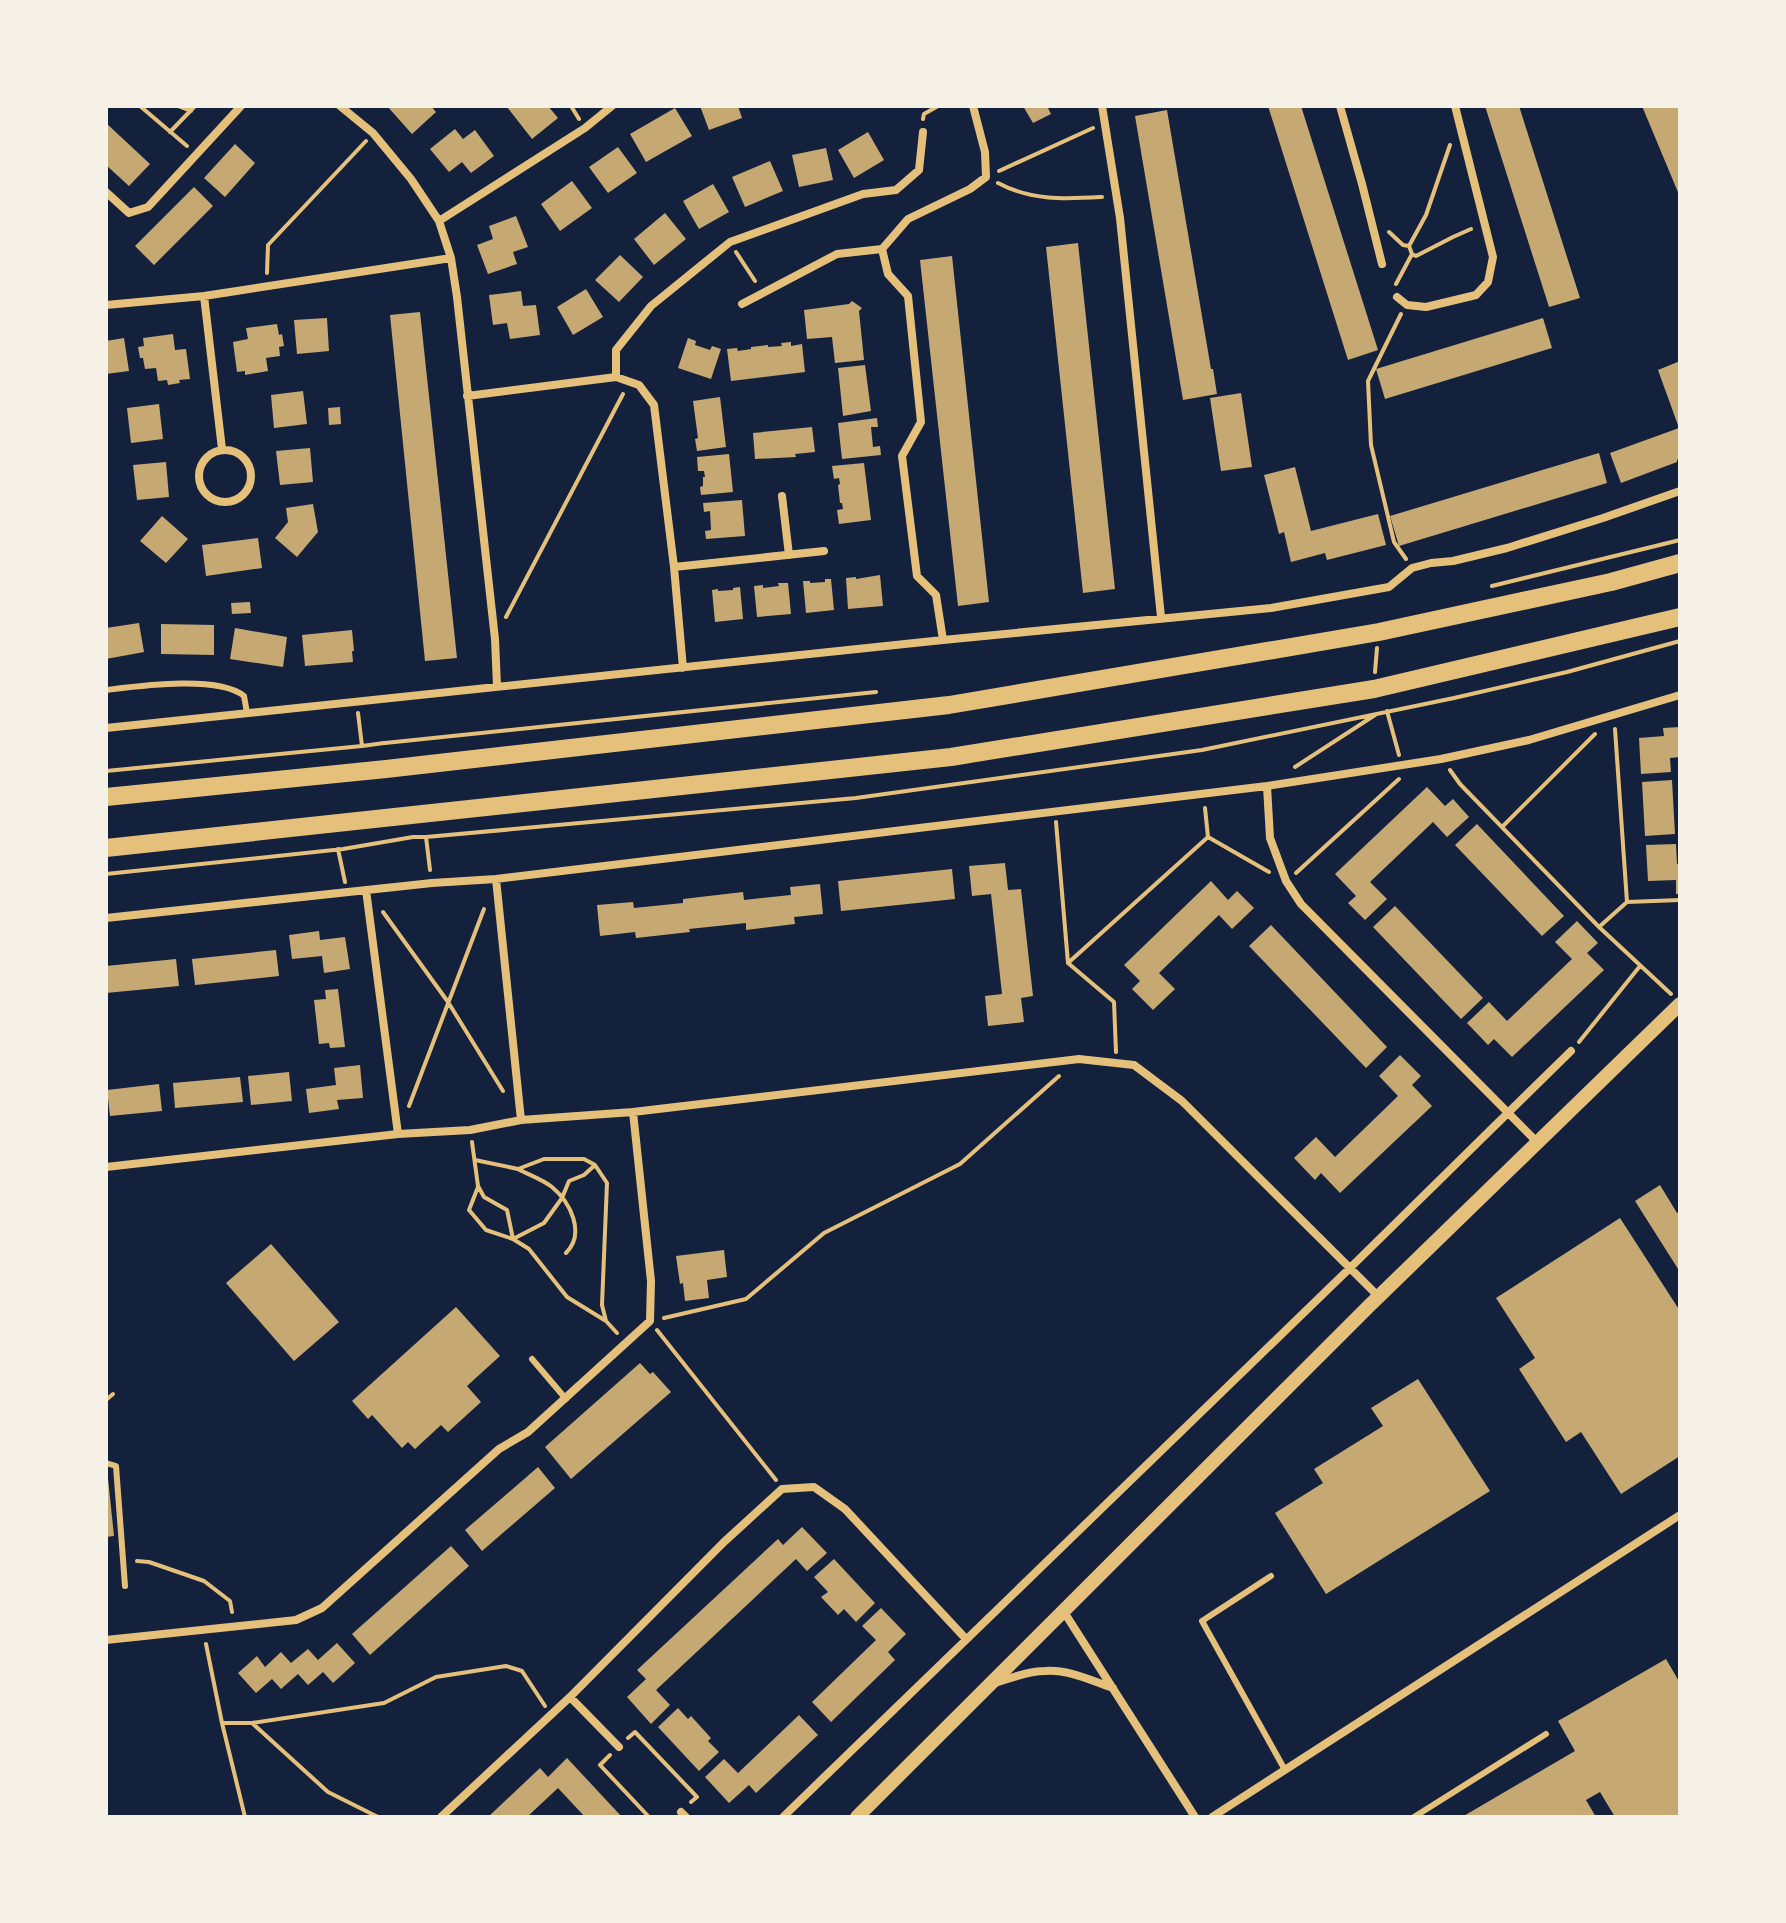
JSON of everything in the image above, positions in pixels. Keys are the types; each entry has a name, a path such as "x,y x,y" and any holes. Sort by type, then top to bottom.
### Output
{"main road":[{"path":"106,797 949,705 1379,632 1611,582 1680,563"},
{"path":"106,848 951,757 1374,689 1680,617"}],"street":[{"path":"106,192 129,213 148,207 241,106"},
{"path":"340,106 373,133 411,179 439,221 451,258 495,639 497,686"},
{"path":"439,221 585,128 612,106"},
{"path":"742,304 837,254 882,249 908,219 970,189 986,177 985,152 973,106"},
{"path":"1102,106 1117,196 1161,617"},
{"path":"1340,106 1382,264"},
{"path":"1397,297 1407,305 1426,307 1476,295 1488,282 1493,257 1455,106"},
{"path":"616,377 616,350 651,306 730,242 863,194 896,190 919,170 923,132"},
{"path":"882,249 888,274 908,296 921,422 902,456 917,576 936,595 943,640"},
{"path":"106,305 204,296 451,258"},
{"path":"204,296 222,449"},
{"path":"467,396 616,377 639,385 654,405 683,668"},
{"path":"222,449 239,453 251,467 252,476 246,493 230,502 213,500 202,489 199,480 202,464 222,449"},
{"path":"106,728 1271,608 1389,587 1412,568 1507,548 1680,491"},
{"path":"782,496 789,555"},
{"path":"674,567 824,551"},
{"path":"106,918 496,879 1267,786 1441,759 1529,740 1680,695"},
{"path":"1267,786 1270,838 1286,881 1301,904 1537,1142"},
{"path":"496,879 521,1120"},
{"path":"366,890 398,1134"},
{"path":"857,1817 1378,1296 1680,1004"},
{"path":"783,1817 1571,1051"},
{"path":"106,1167 398,1134 470,1130 521,1120 633,1112 1079,1059 1134,1065 1182,1101 1378,1296"},
{"path":"106,1640 296,1620 322,1608 499,1449 528,1432 566,1399 650,1321 651,1281 633,1112"},
{"path":"441,1817 570,1697 724,1542 782,1489 814,1487 845,1509 966,1639"},
{"path":"1212,1817 1680,1515"},
{"path":"1064,1612 1195,1817"},
{"path":"991,1684 1048,1670 1077,1675 1114,1688"},
{"path":"570,1697 619,1747"}],"lane":[{"path":"106,690 160,684 229,688 244,696 247,713"},
{"path":"532,1359 566,1399"},
{"path":"106,1463 116,1466 125,1586"},
{"path":"1271,1576 1202,1621 1285,1770"},
{"path":"1414,1817 1546,1734"}],"path":[{"path":"140,106 196,153"},
{"path":"178,106 193,108"},
{"path":"170,132 193,108"},
{"path":"986,177 1105,123"},
{"path":"266,287 268,245 373,133"},
{"path":"1397,297 1392,286 1397,283 1412,254 1409,246 1426,215 1453,137 1462,133"},
{"path":"986,177 1011,190 1058,200 1117,196"},
{"path":"1412,254 1416,256 1484,225"},
{"path":"1374,234 1387,230 1403,245 1409,246"},
{"path":"730,242 763,293"},
{"path":"1407,305 1368,381 1371,445 1394,542 1412,568"},
{"path":"495,639 629,382"},
{"path":"1492,586 1680,540"},
{"path":"106,874 338,849 413,837 871,796 1202,750 1454,698 1567,672 1680,641"},
{"path":"106,771 888,691"},
{"path":"356,703 362,746"},
{"path":"1387,711 1402,765"},
{"path":"1502,827 1614,715"},
{"path":"1614,715 1627,902"},
{"path":"1441,759 1460,784 1599,927 1680,1004"},
{"path":"1208,837 1286,881 1417,762"},
{"path":"1203,793 1208,837"},
{"path":"1055,812 1068,963 1114,1002 1117,1063"},
{"path":"410,815 413,837"},
{"path":"426,837 432,883"},
{"path":"1068,963 1208,837"},
{"path":"338,849 348,892"},
{"path":"409,1105 496,879"},
{"path":"366,890 448,1002 521,1120"},
{"path":"1599,927 1627,902 1680,900"},
{"path":"1571,1051 1640,966"},
{"path":"782,1489 650,1321 746,1299 824,1233 960,1164 1079,1059"},
{"path":"470,1130 478,1186 484,1197 507,1210 513,1239"},
{"path":"518,1169 544,1159 584,1159 595,1165 607,1183 602,1305 606,1321"},
{"path":"475,1160 518,1169 551,1186 573,1214 576,1232 572,1247 566,1253"},
{"path":"513,1239 544,1223 562,1198 569,1181 584,1175 595,1165"},
{"path":"478,1186 469,1210 486,1230 513,1239 529,1249 567,1297 606,1321 627,1344"},
{"path":"106,1400 113,1394"},
{"path":"123,1561 149,1562 204,1581 230,1601 234,1627"},
{"path":"203,1630 245,1817"},
{"path":"222,1723 252,1723 384,1703 436,1677 506,1666 522,1671 551,1714"},
{"path":"252,1723 328,1792 378,1817"},
{"path":"649,1817 600,1765 635,1732 697,1797 683,1814"}],"building":[{"path":"387,106 431,106 436,112 412,134"},
{"path":"508,106 548,106 558,118 532,139"},
{"path":"700,106 738,106 742,118 709,130"},
{"path":"1023,106 1047,106 1051,114 1033,123"},
{"path":"1268,106 1301,106 1378,350 1348,360"},
{"path":"1485,106 1519,106 1580,298 1549,307"},
{"path":"1642,106 1678,106 1680,197"},
{"path":"675,108 692,136 646,162 630,134"},
{"path":"1167,110 1217,394 1183,400 1135,116"},
{"path":"106,123 150,164 129,186 106,165"},
{"path":"455,129 463,139 475,130 494,156 471,173 462,162 449,172 430,149"},
{"path":"868,132 884,160 854,178 838,150"},
{"path":"235,144 255,163 225,197 204,178"},
{"path":"618,147 637,173 608,193 589,167"},
{"path":"826,148 833,180 799,187 792,155"},
{"path":"770,161 783,191 745,207 732,177"},
{"path":"572,181 592,208 560,231 541,204"},
{"path":"713,184 729,212 699,229 683,201"},
{"path":"194,187 213,206 154,265 135,246"},
{"path":"665,213 686,239 654,265 634,239"},
{"path":"516,216 528,247 513,252 517,264 488,274 477,245 493,239 489,226"},
{"path":"1078,243 1115,589 1083,593 1046,247"},
{"path":"620,255 643,277 619,302 595,280"},
{"path":"952,256 989,602 958,606 920,260"},
{"path":"586,289 603,317 573,335 557,307"},
{"path":"521,291 523,306 536,305 540,335 510,339 507,323 493,325 489,295"},
{"path":"852,301 862,308 859,311 864,360 835,363 832,337 807,339 804,310"},
{"path":"420,312 457,658 425,661 390,315"},
{"path":"327,318 329,351 297,354 294,320"},
{"path":"1543,318 1552,348 1385,399 1376,369"},
{"path":"277,324 284,346 279,347 280,356 266,358 268,371 245,375 245,371 237,372 233,342 248,339 246,328"},
{"path":"173,334 175,350 186,349 190,379 168,385 167,380 158,381 156,368 145,369 138,347 144,346 143,338"},
{"path":"124,338 129,371 106,374 106,341"},
{"path":"688,338 696,341 695,345 710,350 712,346 721,349 711,379 678,368"},
{"path":"791,342 791,346 802,344 805,372 731,381 727,349 737,348 738,351 768,345 782,346 781,343"},
{"path":"1680,361 1680,458 1677,462 1621,483 1610,453 1679,428 1658,370"},
{"path":"865,365 871,411 843,416 838,368"},
{"path":"303,391 307,424 274,428 271,395"},
{"path":"1241,393 1252,467 1221,471 1210,398"},
{"path":"720,397 726,447 697,451 693,401"},
{"path":"159,404 163,439 131,443 127,408"},
{"path":"340,407 341,424 329,425 328,408"},
{"path":"877,418 878,427 871,427 873,447 880,446 881,455 842,459 838,423"},
{"path":"812,427 815,452 795,454 796,457 755,459 753,433"},
{"path":"310,448 313,482 280,485 276,451"},
{"path":"1599,453 1607,483 1399,546 1390,516"},
{"path":"729,454 733,492 701,495 700,487 705,477 704,471 698,471 697,457"},
{"path":"166,462 169,497 137,500 133,465"},
{"path":"864,463 871,520 839,524 837,510 843,509 840,484 839,478 834,479 832,466"},
{"path":"1295,467 1311,531 1378,514 1386,545 1327,560 1325,553 1291,562 1284,532 1279,534 1264,475"},
{"path":"742,500 745,536 706,539 705,531 711,530 710,511 704,512 703,503"},
{"path":"313,504 318,532 297,557 275,538 288,522 286,508"},
{"path":"162,516 188,539 166,563 140,541"},
{"path":"258,538 262,568 206,576 202,545"},
{"path":"880,575 883,606 848,609 846,578"},
{"path":"825,579 831,579 834,610 806,613 803,581 825,582"},
{"path":"778,583 788,583 791,614 757,617 754,586 779,586"},
{"path":"740,587 743,619 715,622 712,590"},
{"path":"250,602 251,613 232,614 231,603"},
{"path":"139,623 144,652 106,659 106,628"},
{"path":"161,624 214,625 214,655 161,654"},
{"path":"235,628 287,637 283,667 230,659"},
{"path":"352,630 353,662 305,666 302,635"},
{"path":"1680,727 1680,757 1670,758 1671,772 1641,774 1639,738 1664,736 1663,728"},
{"path":"1672,780 1675,834 1645,836 1642,782"},
{"path":"1427,787 1445,806 1453,799 1469,817 1447,837 1433,822 1370,882 1387,899 1365,920 1348,903 1356,896 1335,874"},
{"path":"1477,824 1564,916 1542,936 1455,845"},
{"path":"1676,844 1680,894 1676,894 1676,880 1648,881 1646,845"},
{"path":"1005,863 1008,890 1021,889 1033,996 1021,998 1024,1022 988,1026 985,996 1002,994 991,894 972,896 969,866"},
{"path":"952,869 955,899 841,911 838,881"},
{"path":"1211,881 1228,900 1237,891 1254,908 1232,929 1219,915 1159,973 1175,989 1153,1010 1132,989 1140,981 1124,965"},
{"path":"820,884 823,914 794,917 795,924 746,930 746,923 636,938 635,932 600,936 597,905 633,902 634,908 743,892 744,900 791,895 790,887"},
{"path":"1395,906 1483,998 1461,1019 1373,927"},
{"path":"1577,921 1598,943 1587,953 1604,970 1512,1057 1494,1039 1488,1045 1467,1023 1489,1002 1507,1021 1572,959 1555,942"},
{"path":"1271,925 1387,1047 1366,1068 1249,946"},
{"path":"319,931 320,940 345,937 350,969 324,973 322,956 292,959 289,935"},
{"path":"276,950 279,976 195,985 192,959"},
{"path":"176,959 179,986 106,993 106,966"},
{"path":"338,989 345,1047 330,1048 329,1043 319,1044 314,1000 326,999 325,990"},
{"path":"1400,1055 1421,1076 1412,1085 1432,1106 1340,1193 1321,1173 1315,1180 1294,1158 1316,1137 1335,1157 1398,1096 1379,1076"},
{"path":"360,1065 363,1098 337,1100 339,1109 309,1113 306,1089 336,1085 334,1068"},
{"path":"289,1072 292,1101 251,1105 248,1076"},
{"path":"240,1077 243,1102 175,1108 173,1083"},
{"path":"159,1084 162,1111 110,1116 107,1090"},
{"path":"1660,1185 1677,1213 1680,1212 1680,1272 1635,1201"},
{"path":"1620,1218 1680,1311 1680,1456 1621,1494 1581,1432 1566,1442 1519,1369 1535,1358 1496,1298"},
{"path":"271,1244 339,1322 294,1361 226,1283"},
{"path":"724,1250 727,1277 707,1280 709,1298 685,1301 676,1256"},
{"path":"456,1307 500,1356 467,1386 481,1402 448,1432 441,1425 415,1449 408,1442 402,1448 372,1415 368,1419 352,1401"},
{"path":"640,1363 671,1392 571,1479 545,1447"},
{"path":"1418,1379 1490,1491 1326,1594 1275,1513 1323,1483 1314,1469 1383,1426 1371,1408"},
{"path":"538,1467 555,1488 482,1551 465,1530"},
{"path":"106,1478 114,1536 106,1537"},
{"path":"802,1527 827,1553 807,1571 796,1559 656,1690 670,1705 651,1724 627,1697 646,1679 637,1670 778,1539 783,1545"},
{"path":"451,1546 469,1566 370,1655 352,1634"},
{"path":"834,1559 875,1603 856,1622 844,1609 838,1615 821,1597 828,1592 814,1577"},
{"path":"881,1608 906,1634 888,1652 895,1660 831,1722 812,1702 876,1640 862,1626"},
{"path":"337,1643 355,1663 333,1683 323,1672 308,1685 298,1674 281,1689 272,1679 256,1693 238,1673 257,1656 265,1667 281,1652 291,1663 308,1649 318,1660"},
{"path":"1666,1659 1680,1683 1680,1817 1615,1817 1600,1792 1586,1800 1596,1817 1462,1817 1575,1751 1558,1721"},
{"path":"678,1708 688,1719 691,1716 719,1752 699,1771 658,1727"},
{"path":"799,1715 818,1735 756,1793 749,1785 729,1803 705,1777 724,1759 738,1773"},
{"path":"567,1758 622,1817 585,1817 558,1788 527,1817 488,1817 540,1768 548,1777"}]}
